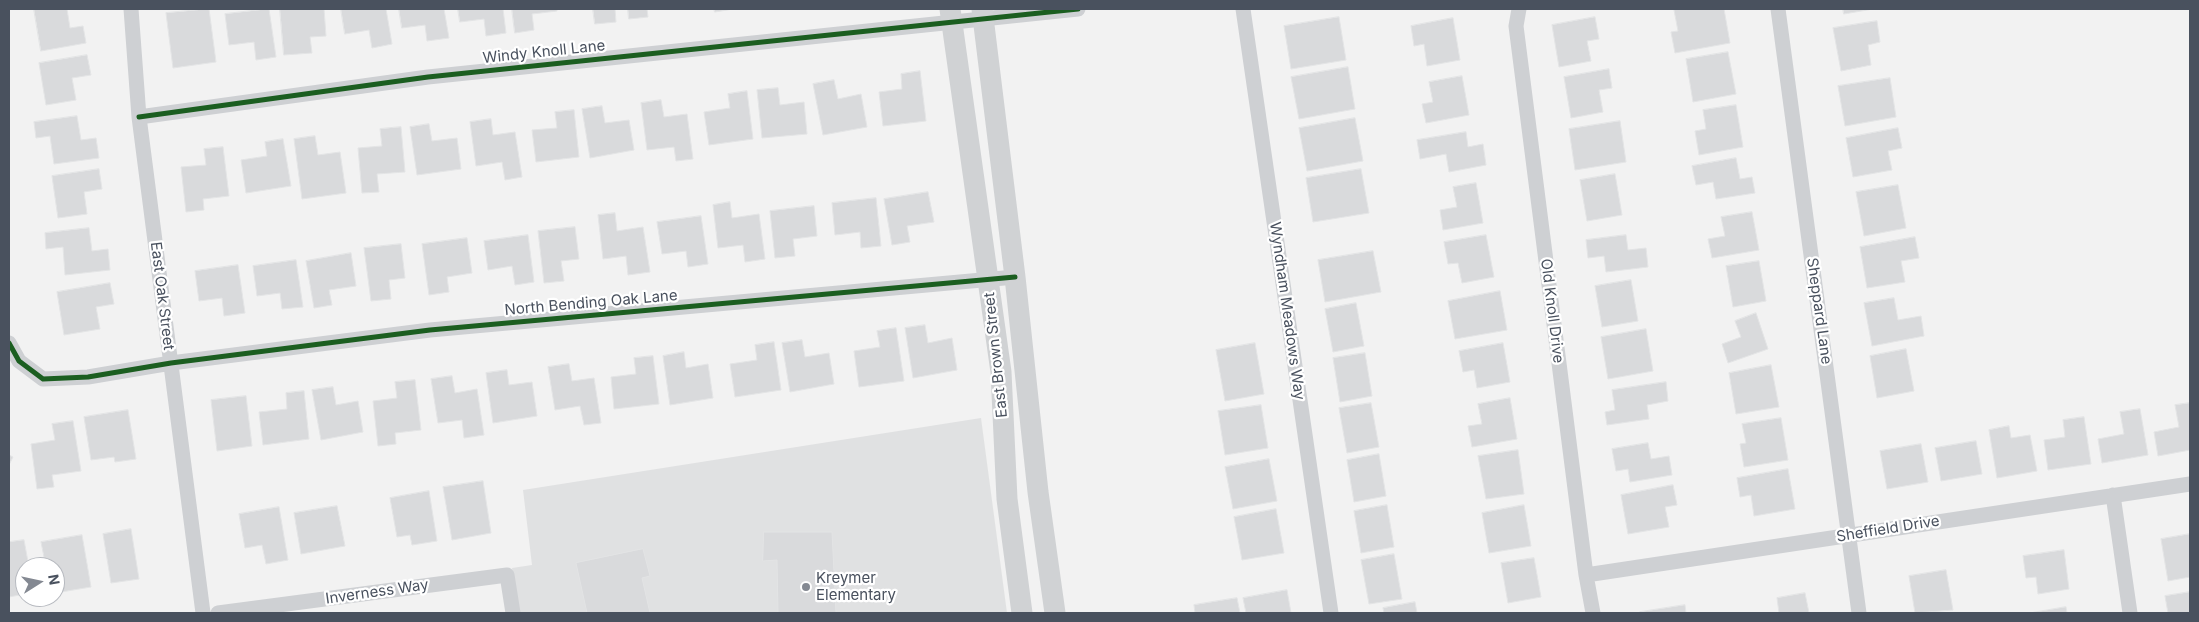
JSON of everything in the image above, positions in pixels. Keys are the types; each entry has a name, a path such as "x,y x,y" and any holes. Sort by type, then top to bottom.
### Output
{"main road":[{"name":"East Brown Street","path":"982,14 1015,277 1038,492 1055,613"},
{"name":"East Brown Street","path":"951,15 1001,372 1007,499 1022,613"}],"street":[{"name":"East Oak Street","path":"130,9 139,117 203,613"},
{"path":"951,15 1078,9"},
{"name":"Wyndham Meadows Way","path":"1243,9 1331,613"},
{"name":"Old Knoll Drive","path":"1519,9 1516,26 1586,575 1593,613"},
{"name":"Sheppard Lane","path":"1778,9 1860,613"},
{"name":"Windy Knoll Lane","path":"139,117 428,77 951,15"},
{"name":"North Bending Oak Lane","path":"9,343 19,361 43,379 88,377 171,363 430,330 1015,277"},
{"name":"Sheffield Drive","path":"1586,575 2190,484"},
{"path":"2113,495 2130,613"},
{"name":"Inverness Way","path":"218,613 507,575 513,613"}],"shaded area":[{"path":"981,418 1007,613 518,613 512,568 532,565 523,490"}],"building":[{"path":"34,9 67,9 70,28 83,26 86,43 41,51"},
{"path":"209,9 216,62 173,68 166,13"},
{"path":"269,9 276,57 256,60 254,42 229,45 225,14"},
{"path":"280,9 324,9 326,36 310,37 312,53 284,55"},
{"path":"341,9 386,9 392,44 372,48 369,30 345,34"},
{"path":"399,9 444,9 449,38 427,41 425,25 402,28"},
{"path":"458,9 503,9 506,33 486,36 484,19 460,22"},
{"path":"512,9 557,9 557,11 532,14 534,30 515,33"},
{"path":"593,9 615,9 616,22 595,24"},
{"path":"628,9 647,9 648,17 629,19"},
{"path":"714,9 733,9 715,12"},
{"path":"1724,9 1730,43 1675,53 1671,32 1678,31 1674,10"},
{"path":"1843,9 1873,9 1844,14"},
{"path":"1339,17 1346,60 1291,69 1284,26"},
{"path":"1595,17 1599,39 1587,41 1591,61 1559,67 1552,25"},
{"path":"1453,18 1460,60 1427,66 1424,44 1414,46 1411,26"},
{"path":"1877,21 1880,42 1868,45 1871,65 1841,71 1833,28"},
{"path":"1728,52 1736,94 1693,102 1686,59"},
{"path":"87,55 91,75 72,78 76,100 46,105 39,63"},
{"path":"1348,67 1355,109 1299,119 1291,77"},
{"path":"1609,69 1612,88 1599,90 1603,112 1571,118 1564,77"},
{"path":"920,71 926,121 883,126 879,92 902,89 901,74"},
{"path":"1462,76 1469,115 1426,123 1422,104 1433,102 1429,82"},
{"path":"1890,78 1896,117 1845,126 1838,86"},
{"path":"834,80 838,99 861,94 867,127 823,135 813,84"},
{"path":"778,88 780,105 804,102 807,134 762,138 757,90"},
{"path":"747,91 753,139 709,145 704,112 730,108 728,94"},
{"path":"661,100 664,117 687,114 693,159 676,161 674,147 647,150 641,103"},
{"path":"1736,105 1743,147 1699,155 1695,131 1706,129 1703,110"},
{"path":"602,106 605,123 629,120 634,150 590,158 582,109"},
{"path":"574,110 579,157 536,162 532,130 557,128 555,112"},
{"path":"77,116 81,140 96,138 99,158 54,164 50,136 36,138 34,122"},
{"path":"1355,118 1363,161 1307,171 1299,128"},
{"path":"491,119 493,135 515,132 522,177 505,180 502,162 476,166 470,122"},
{"path":"1620,121 1626,162 1575,170 1569,129"},
{"path":"429,124 432,141 457,138 461,169 417,175 410,127"},
{"path":"401,127 405,172 377,174 379,192 362,193 358,148 382,146 380,129"},
{"path":"1898,128 1902,148 1888,151 1892,170 1853,177 1846,138"},
{"path":"1466,132 1468,147 1483,144 1486,165 1449,172 1446,154 1420,159 1417,140"},
{"path":"315,136 318,155 340,152 346,193 302,199 294,139"},
{"path":"283,139 291,186 246,193 241,160 267,156 265,142"},
{"path":"223,147 229,196 203,199 204,210 186,212 181,167 206,165 204,149"},
{"path":"1736,158 1740,179 1752,177 1755,193 1716,199 1713,182 1696,185 1692,166"},
{"path":"99,169 102,189 84,192 87,214 58,218 52,176"},
{"path":"1361,169 1369,213 1313,222 1306,178"},
{"path":"1615,174 1622,215 1587,221 1580,180"},
{"path":"1476,183 1483,223 1443,230 1440,210 1457,207 1453,187"},
{"path":"1898,185 1906,228 1864,236 1856,192"},
{"path":"928,192 934,222 907,226 910,242 892,245 884,199"},
{"path":"876,198 881,246 861,248 860,232 835,235 832,203"},
{"path":"730,202 732,218 759,214 765,259 745,262 743,245 718,248 713,205"},
{"path":"814,206 817,236 793,239 795,256 775,258 770,211"},
{"path":"1752,212 1759,250 1712,258 1708,239 1725,236 1721,217"},
{"path":"615,213 617,231 643,227 650,272 628,275 626,256 603,259 598,215"},
{"path":"701,216 708,264 688,267 686,251 662,254 657,222"},
{"path":"575,227 579,259 561,261 564,281 544,283 538,231"},
{"path":"89,228 92,251 108,249 110,270 65,275 63,247 46,249 45,233"},
{"path":"528,235 534,282 515,285 512,266 488,270 484,241"},
{"path":"1486,235 1494,277 1462,283 1458,263 1448,264 1444,242"},
{"path":"1626,235 1628,250 1646,248 1648,267 1606,272 1604,256 1588,258 1586,240"},
{"path":"1915,237 1919,258 1901,261 1905,282 1867,288 1860,247"},
{"path":"467,238 472,273 447,277 449,292 429,295 422,244"},
{"path":"401,244 405,278 389,280 391,299 371,301 364,248"},
{"path":"1373,251 1381,292 1325,302 1318,260"},
{"path":"351,253 356,286 329,290 332,305 314,308 306,261"},
{"path":"296,260 303,307 282,309 280,293 257,296 253,266"},
{"path":"1759,261 1766,301 1733,307 1726,266"},
{"path":"238,265 245,313 224,316 222,298 199,301 195,271"},
{"path":"1631,280 1638,321 1602,327 1595,286"},
{"path":"110,283 114,304 96,307 100,329 64,335 57,292"},
{"path":"1500,291 1507,330 1455,339 1448,301"},
{"path":"1894,298 1898,320 1921,316 1924,336 1872,346 1864,303"},
{"path":"1356,303 1364,346 1333,352 1325,309"},
{"path":"1756,313 1768,349 1728,363 1722,344 1741,337 1735,321"},
{"path":"925,325 928,343 952,338 957,370 913,378 905,328"},
{"path":"896,328 904,381 859,387 854,351 880,347 877,331"},
{"path":"1646,329 1653,371 1608,379 1601,337"},
{"path":"802,340 805,357 829,353 834,384 790,392 782,343"},
{"path":"774,342 781,390 735,397 730,364 757,360 755,345"},
{"path":"1255,343 1264,394 1225,401 1216,350"},
{"path":"1503,343 1510,382 1477,388 1474,370 1463,372 1459,351"},
{"path":"1906,349 1914,391 1877,398 1870,356"},
{"path":"684,352 686,368 708,364 713,398 670,405 663,356"},
{"path":"1365,353 1372,396 1340,402 1333,358"},
{"path":"653,356 659,404 614,409 611,377 636,374 634,358"},
{"path":"569,364 572,381 594,378 601,423 584,425 580,406 555,410 548,367"},
{"path":"1771,365 1779,407 1736,414 1729,373"},
{"path":"507,370 509,385 532,382 537,416 493,423 486,373"},
{"path":"452,376 455,393 477,389 484,435 464,438 462,420 438,423 431,379"},
{"path":"415,380 421,430 395,433 396,444 378,446 373,401 397,398 395,382"},
{"path":"1666,382 1668,401 1647,405 1649,419 1607,425 1605,412 1615,410 1612,390"},
{"path":"333,387 336,405 358,401 363,432 321,440 312,390"},
{"path":"304,391 309,439 263,445 259,412 287,409 286,393"},
{"path":"246,396 252,446 217,451 211,400"},
{"path":"1510,398 1517,439 1472,447 1468,426 1482,424 1478,404"},
{"path":"1371,403 1379,447 1347,453 1339,408"},
{"path":"2190,403 2190,450 2158,456 2154,432 2179,427 2175,405"},
{"path":"1261,405 1268,448 1225,455 1218,411"},
{"path":"2140,409 2148,455 2102,463 2098,439 2124,434 2120,412"},
{"path":"128,410 136,459 115,462 114,457 91,460 84,417"},
{"path":"2084,417 2091,464 2048,470 2044,440 2065,437 2063,420"},
{"path":"1781,418 1788,460 1744,467 1740,444 1746,443 1742,424"},
{"path":"73,421 81,471 52,475 54,487 37,489 31,444 55,440 52,424"},
{"path":"2009,426 2011,438 2030,435 2037,471 1997,478 1989,430"},
{"path":"1976,441 1982,474 1941,481 1935,448"},
{"path":"1648,443 1651,459 1669,456 1672,475 1630,482 1628,469 1616,471 1612,449"},
{"path":"1921,444 1928,482 1887,489 1880,451"},
{"path":"1518,450 1524,494 1486,499 1478,456"},
{"path":"1379,454 1386,496 1354,502 1347,460"},
{"path":"9,455 13,457 9,465"},
{"path":"1269,459 1277,501 1233,509 1225,467"},
{"path":"1788,469 1795,509 1754,516 1751,495 1740,497 1737,478"},
{"path":"483,481 491,533 452,540 443,487"},
{"path":"1673,485 1677,505 1665,507 1669,527 1628,534 1621,495"},
{"path":"429,491 437,541 412,545 410,535 397,537 390,498"},
{"path":"1387,505 1394,547 1361,553 1354,511"},
{"path":"1524,505 1531,546 1489,553 1482,513"},
{"path":"337,506 345,546 301,554 294,513"},
{"path":"279,507 288,560 266,564 262,545 245,548 239,514"},
{"path":"1276,509 1284,553 1242,560 1234,517"},
{"path":"131,529 139,579 111,583 103,534"},
{"name":"Kreymer Elementary","path":"764,532 832,532 836,613 778,613 777,560 763,561"},
{"path":"2190,534 2190,577 2168,581 2161,539"},
{"path":"82,535 91,587 65,591 65,557 44,557 41,542"},
{"path":"24,540 27,557 15,557 15,596 9,597 9,542"},
{"path":"643,549 650,576 642,578 650,613 587,613 576,563"},
{"path":"2064,550 2069,589 2038,594 2036,577 2026,578 2023,556"},
{"path":"1394,554 1402,599 1369,604 1361,560"},
{"path":"1534,558 1541,597 1508,603 1501,563"},
{"path":"1946,570 1953,610 1915,613 1909,576"},
{"path":"1287,590 1291,613 1246,613 1243,598"},
{"path":"2190,592 2190,613 2168,613 2165,596"},
{"path":"1805,593 1809,613 1779,613 1777,598"},
{"path":"1237,598 1240,613 1195,613 1194,605"},
{"path":"1415,602 1417,613 1384,613 1383,608"},
{"path":"1685,605 1686,613 1640,612"},
{"path":"2066,607 2067,613 2030,613"}],"cycle path":[{"path":"139,117 428,77 1078,9"},
{"path":"9,343 19,361 43,379 88,377 171,363 430,330 1015,277"}],"place":[{"name":"Kreymer Elementary","path":"806,587"}]}
